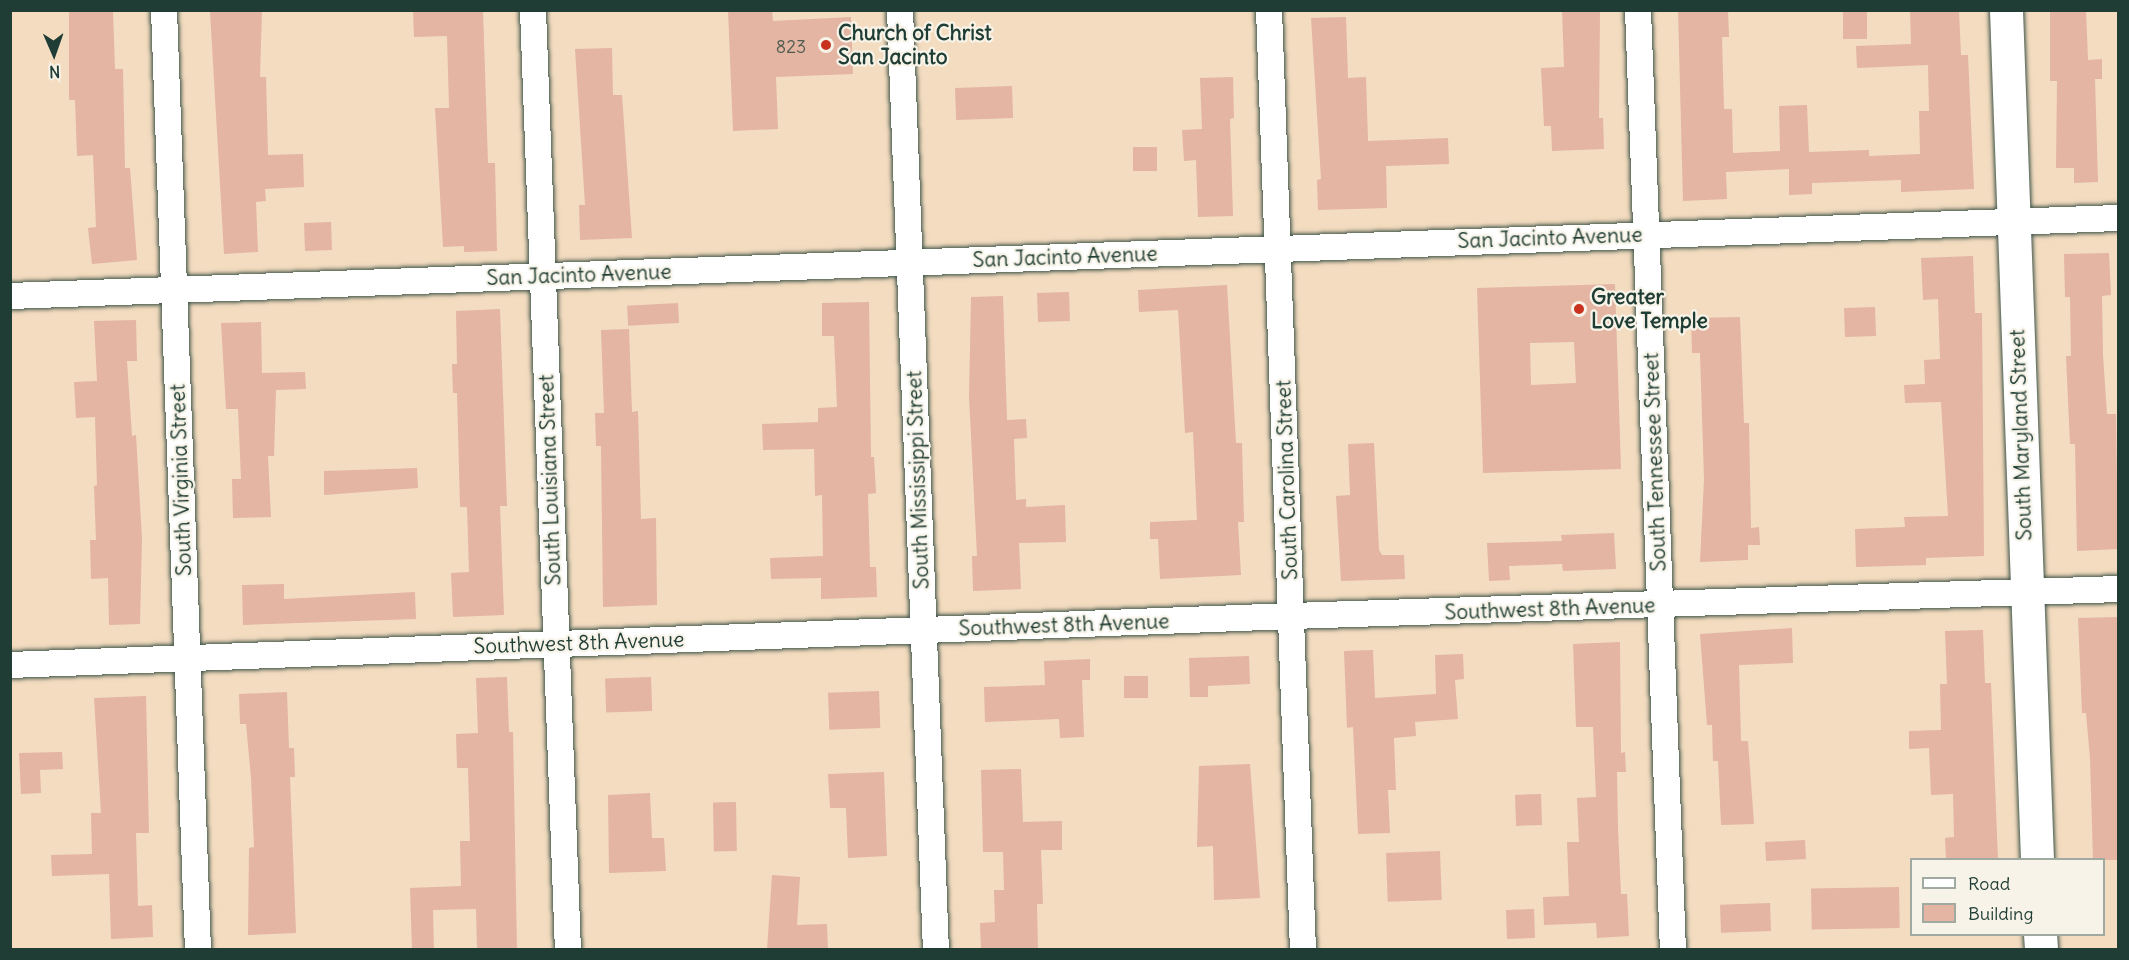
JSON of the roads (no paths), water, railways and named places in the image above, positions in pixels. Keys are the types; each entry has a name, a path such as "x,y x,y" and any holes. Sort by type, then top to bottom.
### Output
{"street":[{"name":"South Virginia Street","path":"164,10 198,950"},
{"name":"South Louisiana Street","path":"533,10 568,950"},
{"name":"South Mississippi Street","path":"900,10 936,950"},
{"name":"South Carolina Street","path":"1269,10 1304,950"},
{"name":"South Tennessee Street","path":"1638,10 1672,950"},
{"name":"South Maryland Street","path":"2006,10 2037,858"},
{"name":"San Jacinto Avenue","path":"10,296 2118,218"},
{"name":"Southwest 8th Avenue","path":"10,665 1292,616 2118,589"}],"place":[{"name":"Church of Christ San Jacinto","path":"826,45"},
{"name":"Greater Love Temple","path":"1579,309"}]}
